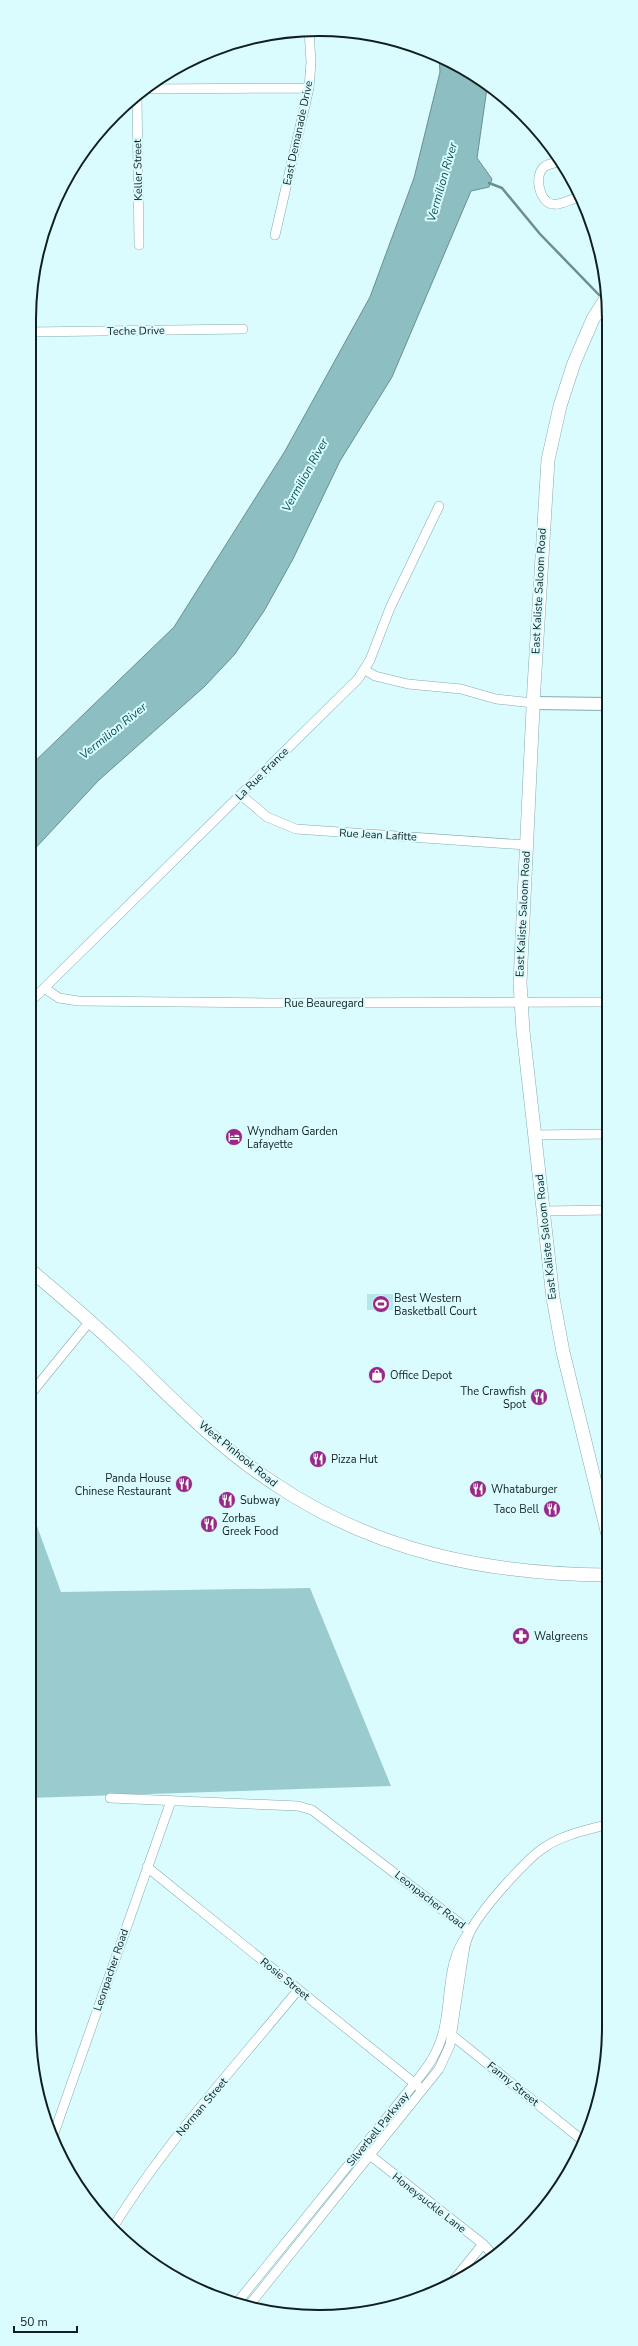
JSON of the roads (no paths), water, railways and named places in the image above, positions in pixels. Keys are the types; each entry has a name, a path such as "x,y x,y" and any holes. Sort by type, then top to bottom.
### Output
{"main road":[{"name":"East Kaliste Saloom Road","path":"601,306 593,319 579,350 563,398 548,460 533,703 520,1002 558,1329 602,1509"},
{"name":"West Pinhook Road","path":"36,1275 90,1321 232,1452 274,1484 334,1518 401,1546 468,1564 522,1572 602,1575"}],"street":[{"name":"East Demanade Drive","path":"276,235 309,88 311,62 309,37"},
{"path":"155,89 309,88"},
{"name":"Keller Street","path":"137,102 139,245"},
{"path":"555,163 545,166 539,173 538,182 544,198 552,204 575,198"},
{"name":"Teche Drive","path":"36,332 243,329"},
{"name":"La Rue France","path":"36,996 241,795 365,670 378,642 390,608 439,506"},
{"path":"365,670 375,676 408,684 461,689 496,699 533,703 602,704"},
{"name":"Rue Jean Lafitte","path":"241,795 267,817 296,829 526,845"},
{"name":"Rue Beauregard","path":"44,988 59,998 78,1001 602,1002"},
{"path":"535,1135 602,1134"},
{"path":"544,1211 602,1210"},
{"path":"36,1387 90,1321"},
{"name":"Leonpacher Road","path":"110,1798 298,1806 312,1810 470,1931"},
{"name":"Leonpacher Road","path":"56,2129 171,1801"},
{"name":"Silverbell Parkway","path":"240,2298 362,2149 434,2057 444,2029 453,1963 458,1949 470,1931 523,1866 544,1847 568,1836 602,1826"},
{"name":"Rosie Street","path":"147,1867 423,2091"},
{"name":"Silverbell Parkway","path":"252,2302 423,2091 446,2059 452,2035 463,1958 470,1931"},
{"name":"Norman Street","path":"115,2223 141,2183 168,2147 298,1990"},
{"name":"Fanny Street","path":"444,2029 579,2138"},
{"name":"Honeysuckle Lane","path":"362,2149 482,2244 490,2252"},
{"path":"460,2272 482,2244"}],"water":[{"name":"Vermilion River","path":"439,63 487,91 477,158 492,179 489,187 471,191 392,377 340,461 293,559 264,611 235,654 204,687 99,780 36,848 36,760 174,627 285,451 370,297 414,178 440,72"}],"waterway":[{"path":"489,183 502,188 540,234 601,297"}],"place":[{"name":"Wyndham Garden Lafayette","path":"234,1137"},
{"name":"Best Western Basketball Court","path":"381,1304"},
{"name":"Office Depot","path":"377,1375"},
{"name":"The Crawfish Spot","path":"539,1397"},
{"name":"Pizza Hut","path":"318,1459"},
{"name":"Panda House Chinese Restaurant","path":"184,1484"},
{"name":"Whataburger","path":"478,1489"},
{"name":"Subway","path":"227,1500"},
{"name":"Taco Bell","path":"552,1509"},
{"name":"Zorbas Greek Food","path":"209,1524"},
{"name":"Walgreens","path":"521,1636"}]}
